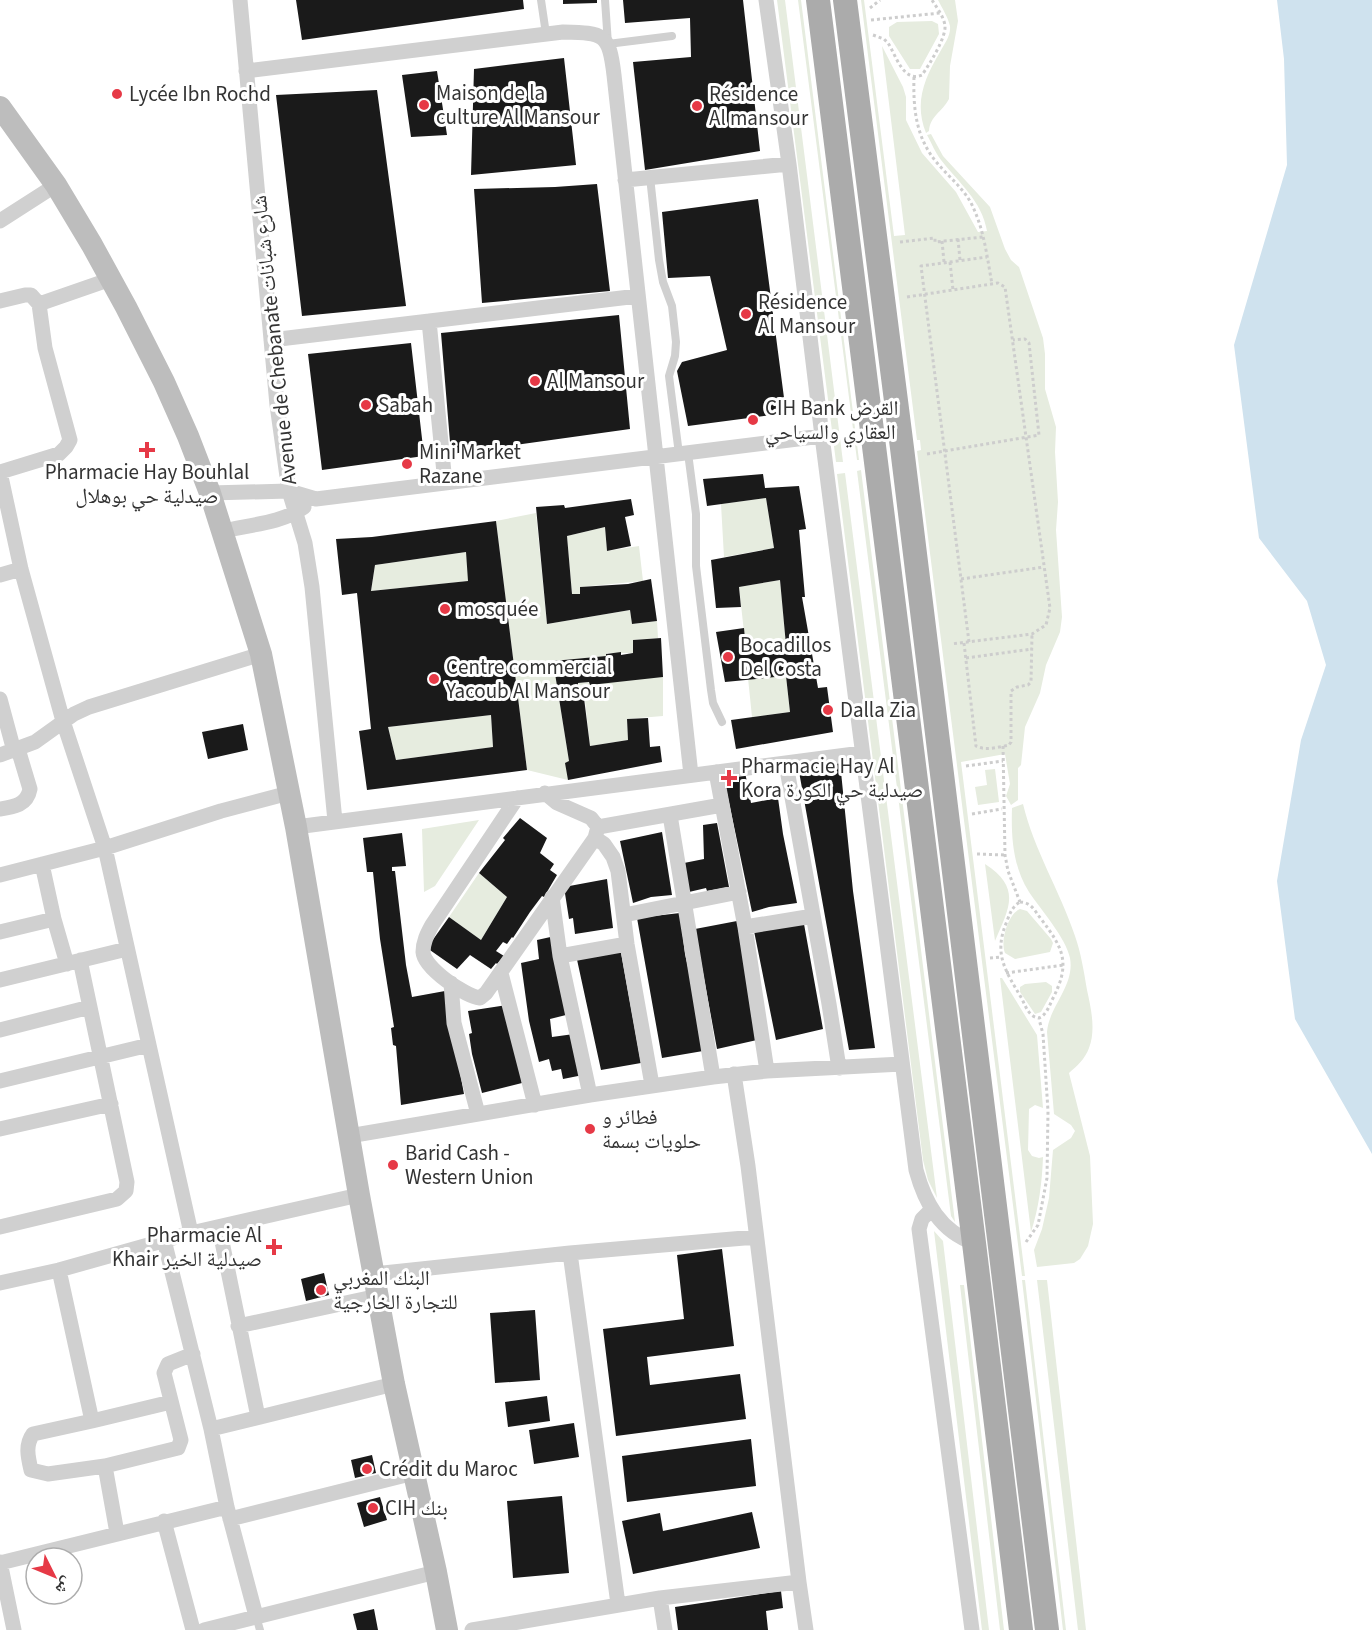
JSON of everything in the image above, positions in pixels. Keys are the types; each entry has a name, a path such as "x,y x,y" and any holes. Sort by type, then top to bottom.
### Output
{"main road":[{"path":"818,0 1021,1630"},
{"path":"844,0 907,483 1047,1630"},
{"path":"0,107 56,185 111,279 164,382 210,494 261,654 296,827 311,924 394,1384 447,1630"}],"street":[{"name":"Avenue de Chebanate شارع شبانات","path":"240,0 271,340 289,491 304,543 313,597 335,821"},
{"path":"766,0 789,164 916,1170 925,1197 948,1230 974,1243"},
{"path":"246,71 546,34 586,33 598,35 608,44 612,58 654,457 691,775"},
{"path":"625,180 789,164"},
{"path":"0,221 56,185"},
{"path":"39,304 111,279"},
{"path":"0,301 31,295 39,304 45,348 70,440 59,454 0,472 1,481 21,569 63,721 105,848 191,1233"},
{"path":"271,340 638,296"},
{"path":"429,321 445,483"},
{"path":"210,494 289,491 316,499 822,436"},
{"path":"223,531 296,513 316,499"},
{"path":"0,575 21,569"},
{"path":"11,751 35,741 88,707 261,654"},
{"path":"0,699 11,751 28,782 29,795 21,804 0,809"},
{"path":"296,827 862,753"},
{"path":"786,764 839,1068"},
{"path":"716,772 745,927 767,1071"},
{"path":"0,874 105,848 221,811 289,793"},
{"path":"545,794 557,803 591,818 596,833 613,857 618,871 627,944 652,1085"},
{"path":"517,798 432,925 424,941 423,955 431,968 471,997 480,998 501,973 596,833 722,805"},
{"path":"670,815 713,1077"},
{"path":"0,1227 117,1199 124,1194 127,1182 90,1007 74,962 54,919 42,864"},
{"path":"624,915 739,892"},
{"path":"552,897 560,956 590,1095"},
{"path":"745,927 813,916"},
{"path":"0,932 54,919"},
{"path":"560,956 627,944"},
{"path":"0,980 127,949"},
{"path":"501,973 535,1105"},
{"path":"451,983 454,1023 478,1114"},
{"path":"0,1030 90,1007"},
{"path":"0,1081 148,1045"},
{"path":"349,1136 652,1085 734,1074 902,1064"},
{"path":"734,1074 748,1166 806,1630"},
{"path":"0,1129 111,1104"},
{"path":"0,1283 58,1270 191,1233 359,1195"},
{"path":"932,1209 922,1219 919,1229 972,1630"},
{"path":"219,1227 258,1417"},
{"path":"238,1326 376,1285 570,1253 756,1237"},
{"path":"164,1240 211,1429 228,1513 258,1623"},
{"path":"570,1253 618,1604"},
{"path":"58,1270 92,1420"},
{"path":"171,1402 33,1434 27,1447 31,1470 43,1474 105,1466 178,1448 182,1440 164,1373 168,1364 193,1354"},
{"path":"211,1429 394,1384"},
{"path":"105,1466 117,1533"},
{"path":"14,1630 0,1562 164,1521 228,1513 414,1473"},
{"path":"164,1521 193,1630"},
{"path":"204,1630 258,1623 436,1572"},
{"path":"472,1630 618,1604 799,1582"},
{"path":"660,1598 664,1630"}],"lane":[{"path":"541,0 546,34"},
{"path":"605,0 608,44 672,36"},
{"path":"650,177 659,260 663,282 672,306 675,330 675,356 669,376 696,514 696,566 711,690 713,703 722,722"}],"path":[{"path":"870,8 880,0"},
{"path":"873,36 879,36 888,43 904,71 914,77 922,75 945,33 945,23 932,0"},
{"path":"871,20 940,13"},
{"path":"914,77 913,109 918,130 931,155 969,200 980,224 992,284"},
{"path":"900,242 935,238 935,242 983,237"},
{"path":"958,239 960,260"},
{"path":"942,241 944,262"},
{"path":"969,642 921,266 987,257"},
{"path":"950,262 953,290"},
{"path":"907,297 992,284 1001,284 1005,287 1050,614 1046,625 1032,634 951,644"},
{"path":"927,454 1038,437 1040,434 1029,346 1024,339 1013,340"},
{"path":"961,579 1044,567"},
{"path":"964,643 976,746 981,748 1003,746 1011,742 1010,694 1014,688 1026,686 1031,682 1032,634"},
{"path":"966,658 1032,649"},
{"path":"1003,746 1002,809 1005,855 1008,872 1020,902"},
{"path":"966,766 1003,761"},
{"path":"972,814 1002,809"},
{"path":"977,854 1005,855"},
{"path":"1020,902 1025,902 1032,907 1053,935 1061,949 1064,965 1060,986 1044,1015 1039,1018 1031,1015 1006,973 1001,957 1003,931 1011,910 1020,902"},
{"path":"990,958 1001,957"},
{"path":"1006,973 1064,965"},
{"path":"1026,1242 1038,1225 1047,1178 1048,1111 1043,1034 1039,1018"}],"shaded area":[{"path":"777,0 785,0 843,462 836,462"},
{"path":"798,0 801,0 859,460 857,460"},
{"path":"861,0 864,0 894,236 905,235 882,46 903,87 906,97 906,120 922,153 956,192 978,232 987,231 975,201 937,154 927,135 931,134 943,156 990,207 1005,249 1011,260 1019,267 1043,338 1045,389 1056,427 1058,502 1056,530 1062,617 1060,632 1046,665 1040,693 1025,727 1021,765 1018,768 1018,800 1011,805 1006,796 1010,784 1005,754 961,762 1025,1276 1022,1276 917,451 921,450 920,440 917,440"},
{"path":"938,0 955,0 958,21 950,66 949,99 926,133 921,111 925,82 950,30 948,19"},
{"path":"932,21 938,24 939,34 920,69 910,69 889,36 889,27 897,22"},
{"path":"861,470 955,1222 951,1216 857,471"},
{"path":"845,473 937,1198 928,1180 923,1160 837,474"},
{"path":"766,498 774,548 724,557 721,504"},
{"path":"536,513 547,624 630,610 632,624 657,621 658,638 633,640 633,653 607,653 606,656 553,661 569,761 568,780 527,770 496,521"},
{"path":"605,527 607,551 639,546 643,581 580,587 580,594 572,594 567,536"},
{"path":"466,552 469,581 371,591 375,565"},
{"path":"780,580 786,645 746,650 739,587"},
{"path":"786,676 790,712 752,717 748,678"},
{"path":"663,677 663,716 627,719 628,740 590,746 584,691 578,691 578,683"},
{"path":"491,715 493,747 396,760 388,727"},
{"path":"995,769 999,802 978,805 975,787 987,785 985,770"},
{"path":"1023,804 1034,838 1077,942 1092,1019 1091,1041 1087,1052 1069,1073 1090,1156 1093,1224 1088,1246 1080,1259 1074,1263 1037,1267 1034,1250 1042,1229 1049,1198 1053,1150 1071,1138 1075,1131 1071,1125 1054,1114 1047,1032 1052,1013 1069,978 1071,968 1064,942 1029,892 1016,862 1012,808"},
{"path":"479,820 435,886 424,892 422,829"},
{"path":"985,864 997,873 1008,890 1008,908 995,941"},
{"path":"479,873 507,897 481,940 449,917"},
{"path":"1020,909 1027,911 1051,939 1053,943 1050,952 1015,959 1005,953 1006,928 1012,916"},
{"path":"1000,978 1037,1035 1043,1108 1035,1105 1029,1109 1028,1150 1032,1156 1043,1157 1040,1195 1031,1232"},
{"path":"1046,982 1052,986 1052,992 1041,1012 1035,1014 1020,992 1020,987 1025,984"},
{"path":"934,1231 943,1241 989,1630 982,1630"},
{"path":"1022,1280 1025,1280 1066,1630 1063,1630"},
{"path":"1037,1280 1047,1280 1086,1630 1078,1630"},
{"path":"960,1285 964,1285 1004,1630 1000,1630"}],"water":[{"path":"1277,0 1372,0 1372,1154 1295,1019 1277,881 1301,740 1326,665 1307,601 1259,538 1234,345 1287,165 1284,59"}],"building":[{"path":"296,0 523,0 524,9 302,40"},
{"path":"563,0 597,0 597,3 563,4"},
{"name":"Résidence Al mansour","path":"623,0 743,0 760,151 645,170 633,62 691,57 690,18 625,23"},
{"path":"564,58 576,165 471,175 474,69"},
{"name":"Maison de la culture Al Mansour","path":"437,71 447,135 411,137 402,75"},
{"path":"377,90 406,306 302,316 276,95"},
{"path":"597,184 610,291 482,303 474,189"},
{"name":"Résidence Al Mansour","path":"758,199 786,413 688,426 677,371 682,362 727,350 710,276 668,278 662,212"},
{"name":"Al Mansour","path":"619,315 630,429 451,454 441,333"},
{"name":"Sabah","path":"411,343 424,456 322,470 308,354"},
{"path":"763,474 765,488 799,486 806,529 799,530 805,597 802,597 818,688 827,687 833,732 736,749 731,720 790,712 786,676 725,682 716,632 744,628 746,650 786,645 780,580 739,587 741,607 716,608 711,560 774,548 766,498 707,506 703,479"},
{"path":"631,499 634,515 625,517 631,546 607,551 605,527 567,536 572,594 580,594 580,587 628,584 651,579 657,621 632,624 630,610 547,624 536,507 564,505 565,508"},
{"path":"496,521 527,770 367,790 359,731 371,729 357,593 342,595 336,539 372,537","holes":["466,552 468,581 371,591 375,565","491,715 493,747 396,760 388,727"]},
{"path":"661,638 663,677 590,685 589,682 578,683 578,691 583,690 590,746 628,740 627,719 648,718 650,747 660,746 662,762 568,780 565,763 569,761 553,661 606,656 606,654 621,652 621,655 633,653 633,640"},
{"path":"243,724 248,750 208,759 202,732"},
{"path":"840,762 853,891 875,1048 849,1050 798,766"},
{"path":"745,772 751,803 778,798 797,903 752,912 723,774"},
{"path":"520,818 547,838 540,853 554,864 550,870 557,875 544,897 542,896 513,938 507,944 503,942 496,951 504,956 497,964 491,969 470,955 457,969 427,948 449,917 481,940 507,897 479,873"},
{"path":"717,823 729,887 707,891 706,888 689,892 684,863 704,859 703,825"},
{"path":"662,832 672,895 651,897 633,903 620,841"},
{"path":"402,833 406,866 392,867 392,871 395,871 412,997 445,991 464,1094 401,1105 396,1046 393,1045 391,1028 394,1027 380,939 373,872 367,872 363,838"},
{"path":"607,879 613,928 575,934 573,918 569,919 564,887"},
{"path":"680,913 685,954 703,1051 662,1058 637,918"},
{"path":"737,921 757,1040 717,1049 695,929"},
{"path":"804,924 823,1029 776,1040 754,931"},
{"path":"555,936 570,1014 550,1019 552,1037 574,1034 583,1075 563,1079 561,1069 552,1071 549,1059 539,1062 529,1021 521,963 539,959 537,940"},
{"path":"620,947 641,1063 601,1070 576,955"},
{"path":"507,1005 522,1083 482,1093 472,1054 469,1034 472,1033 468,1011"},
{"path":"722,1249 734,1346 647,1357 650,1385 740,1374 746,1419 616,1436 603,1329 684,1319 677,1255"},
{"path":"324,1273 329,1295 306,1301 301,1279"},
{"path":"535,1310 540,1380 495,1383 490,1313"},
{"path":"547,1396 550,1421 508,1427 505,1402"},
{"path":"574,1423 579,1457 534,1464 529,1430"},
{"path":"751,1439 756,1486 627,1502 622,1456"},
{"path":"372,1455 376,1473 355,1478 351,1460"},
{"path":"562,1496 569,1573 513,1578 507,1501"},
{"path":"380,1497 387,1520 364,1527 357,1503"},
{"path":"752,1512 760,1548 633,1574 622,1521 660,1513 663,1531"},
{"path":"781,1591 783,1608 766,1611 768,1630 678,1630 675,1607"},
{"path":"374,1609 378,1630 357,1630 353,1614"}],"place":[{"name":"Lycée Ibn Rochd","path":"117,94"},
{"name":"Maison de la culture Al Mansour","path":"424,105"},
{"name":"Résidence Al mansour","path":"697,106"},
{"name":"Résidence Al Mansour","path":"746,314"},
{"name":"Al Mansour","path":"535,381"},
{"name":"Sabah","path":"366,405"},
{"name":"CIH Bank القرض العقاري والسياحي","path":"753,420"},
{"name":"Pharmacie Hay Bouhlal صيدلية حي بوهلال","path":"147,450"},
{"name":"Mini Market Razane","path":"407,464"},
{"name":"mosquée","path":"445,609"},
{"name":"Bocadillos Del Costa","path":"728,657"},
{"name":"Centre commercial Yacoub Al Mansour","path":"434,679"},
{"name":"Dalla Zia","path":"828,710"},
{"name":"Pharmacie Hay Al Kora صيدلية حي الكورة","path":"729,778"},
{"name":"فطائر و حلويات بسمة","path":"590,1129"},
{"name":"Barid Cash - Western Union","path":"393,1165"},
{"name":"Pharmacie Al Khair صيدلية الخير","path":"274,1247"},
{"name":"البنك المغربي للتجارة الخارجية","path":"321,1290"},
{"name":"Crédit du Maroc","path":"367,1469"},
{"name":"CIH بنك","path":"373,1508"}]}
